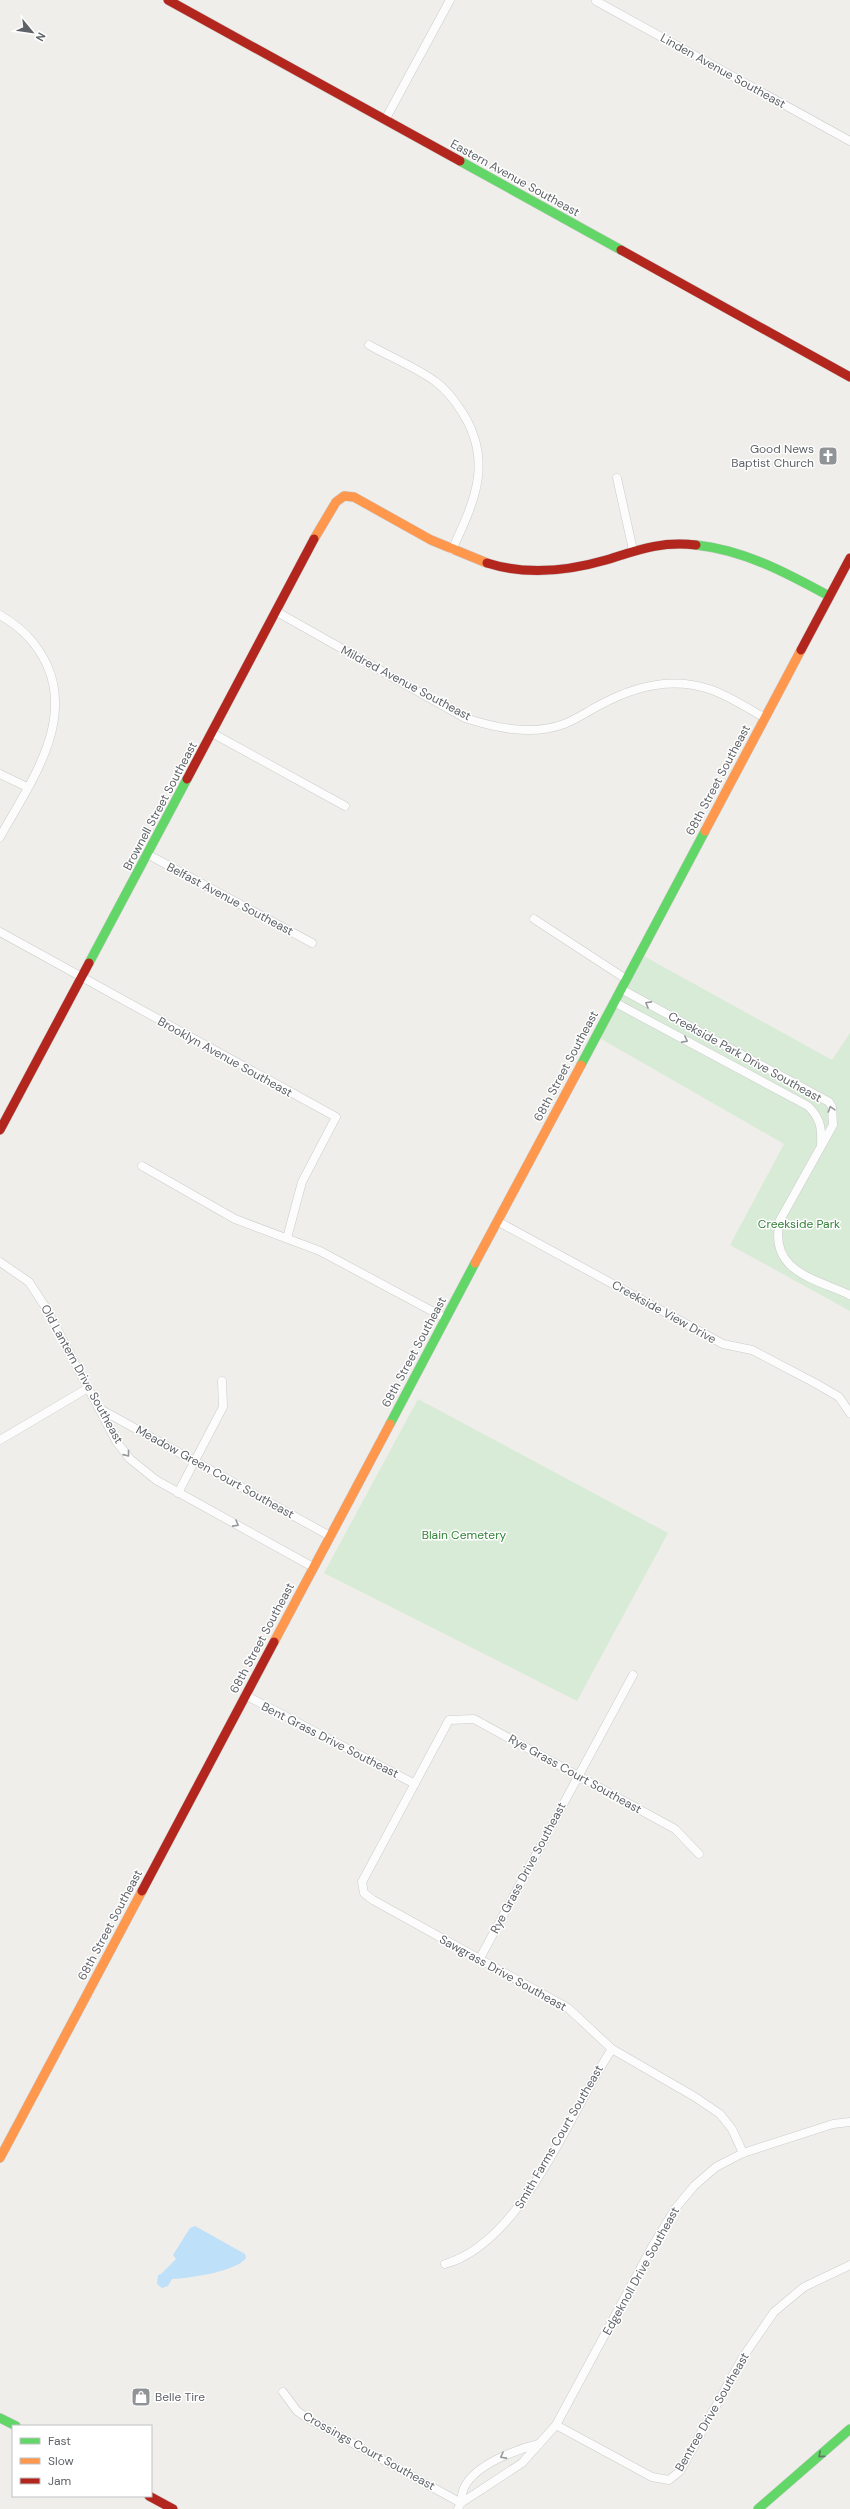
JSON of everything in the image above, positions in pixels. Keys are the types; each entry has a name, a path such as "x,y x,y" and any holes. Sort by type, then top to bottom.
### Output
{"main road":[{"name":"Eastern Avenue Southeast","path":"168,0 850,377"},
{"name":"Brownell Street Southeast","path":"0,1130 323,523 336,502 344,496 354,497 452,550"},
{"path":"452,550 498,566 543,570 595,563 632,550 677,545 706,546 740,553 782,570 829,596"},
{"name":"68th Street Southeast","path":"0,2158 313,1566 850,558"},
{"path":"0,2418 14,2425"},
{"path":"758,2509 850,2429"},
{"path":"764,2509 789,2483"},
{"path":"151,2497 173,2509"}],"street":[{"path":"384,120 450,0"},
{"name":"Linden Avenue Southeast","path":"596,1 850,141"},
{"path":"369,345 436,382 454,400 471,427 480,457 479,474 470,510 452,550"},
{"path":"617,478 632,550"},
{"name":"Mildred Avenue Southeast","path":"277,612 465,718 493,727 524,730 563,725 610,699 639,686 674,683 709,688 765,718"},
{"path":"0,615 31,638 52,677 56,694 54,728 27,787 0,837"},
{"path":"212,733 345,806"},
{"path":"0,774 27,787"},
{"name":"Belfast Avenue Southeast","path":"148,854 312,943"},
{"path":"534,919 626,979"},
{"name":"Brooklyn Avenue Southeast","path":"0,932 336,1117 302,1182 287,1238"},
{"name":"Creekside Park Drive Southeast","path":"621,989 829,1102 832,1107 833,1125 821,1144 780,1220 777,1233 778,1247 782,1257 790,1266 850,1295"},
{"name":"Creekside Park Drive Southeast","path":"614,1002 808,1106 818,1116 822,1129 821,1144"},
{"path":"142,1166 235,1219 265,1232 287,1238 351,1267 445,1318"},
{"name":"Creekside View Drive","path":"497,1221 723,1344 752,1350 815,1383 839,1397 850,1413"},
{"name":"Old Lantern Drive Southeast","path":"0,1262 29,1282 46,1308 116,1441 130,1459 156,1480 178,1493 313,1566"},
{"path":"178,1493 223,1407 222,1381"},
{"path":"0,1440 88,1388"},
{"name":"Meadow Green Court Southeast","path":"100,1409 330,1536"},
{"name":"Rye Grass Drive Southeast","path":"479,1960 577,1776 633,1675"},
{"name":"Bent Grass Drive Southeast","path":"245,1696 415,1784"},
{"name":"Rye Grass Court Southeast","path":"415,1784 449,1720 474,1719 676,1829 699,1854"},
{"name":"Sawgrass Drive Southeast","path":"415,1784 362,1882 364,1893 479,1960 568,2008 612,2049 695,2097 720,2114 732,2129 743,2153"},
{"name":"Smith Farms Court Southeast","path":"445,2264 461,2259 504,2227 526,2198 595,2074 612,2049"},
{"name":"Edgeknoll Drive Southeast","path":"460,2506 522,2463 556,2425 652,2246 675,2209 694,2186 716,2167 743,2153 833,2124 850,2122"},
{"name":"Bentree Drive Southeast","path":"556,2425 652,2477 669,2480 680,2471 743,2357 774,2312 804,2287 850,2265"},
{"name":"Crossings Court Southeast","path":"283,2392 298,2411 307,2418 460,2506"},
{"path":"460,2506 464,2488 488,2466 517,2449 540,2444"}],"green space":[{"name":"Creekside Park","path":"640,954 832,1060 850,1033 850,1311 730,1245 784,1144 596,1036"},
{"name":"Blain Cemetery","path":"418,1399 668,1533 577,1701 324,1573"}],"water":[{"path":"195,2226 245,2254 246,2258 241,2263 223,2271 200,2276 172,2279 168,2286 162,2288 157,2284 158,2275 161,2274 176,2259 173,2255 190,2228"}],"traffic: fast":[{"path":"460,161 621,250"},
{"path":"696,545 748,557 781,571 829,596"},
{"path":"89,963 187,779"},
{"path":"581,1065 705,831"},
{"path":"390,1424 475,1263"},
{"path":"0,2418 14,2425"},
{"path":"758,2509 850,2429"}],"traffic: slow":[{"path":"314,539 336,502 344,496 354,497 431,540 487,563"},
{"path":"705,831 801,650"},
{"path":"475,1263 581,1065"},
{"path":"274,1642 390,1424"},
{"path":"0,2158 142,1891"}],"traffic: jam":[{"path":"168,0 460,161"},
{"path":"621,250 850,377"},
{"path":"187,779 314,539"},
{"path":"487,563 516,569 562,569 592,564 660,545 696,545"},
{"path":"801,650 850,558"},
{"path":"0,1130 89,963"},
{"path":"142,1891 274,1642"},
{"path":"151,2497 173,2509"}],"place":[{"name":"Good News Baptist Church","path":"828,456"},
{"name":"Belle Tire","path":"141,2397"}]}
